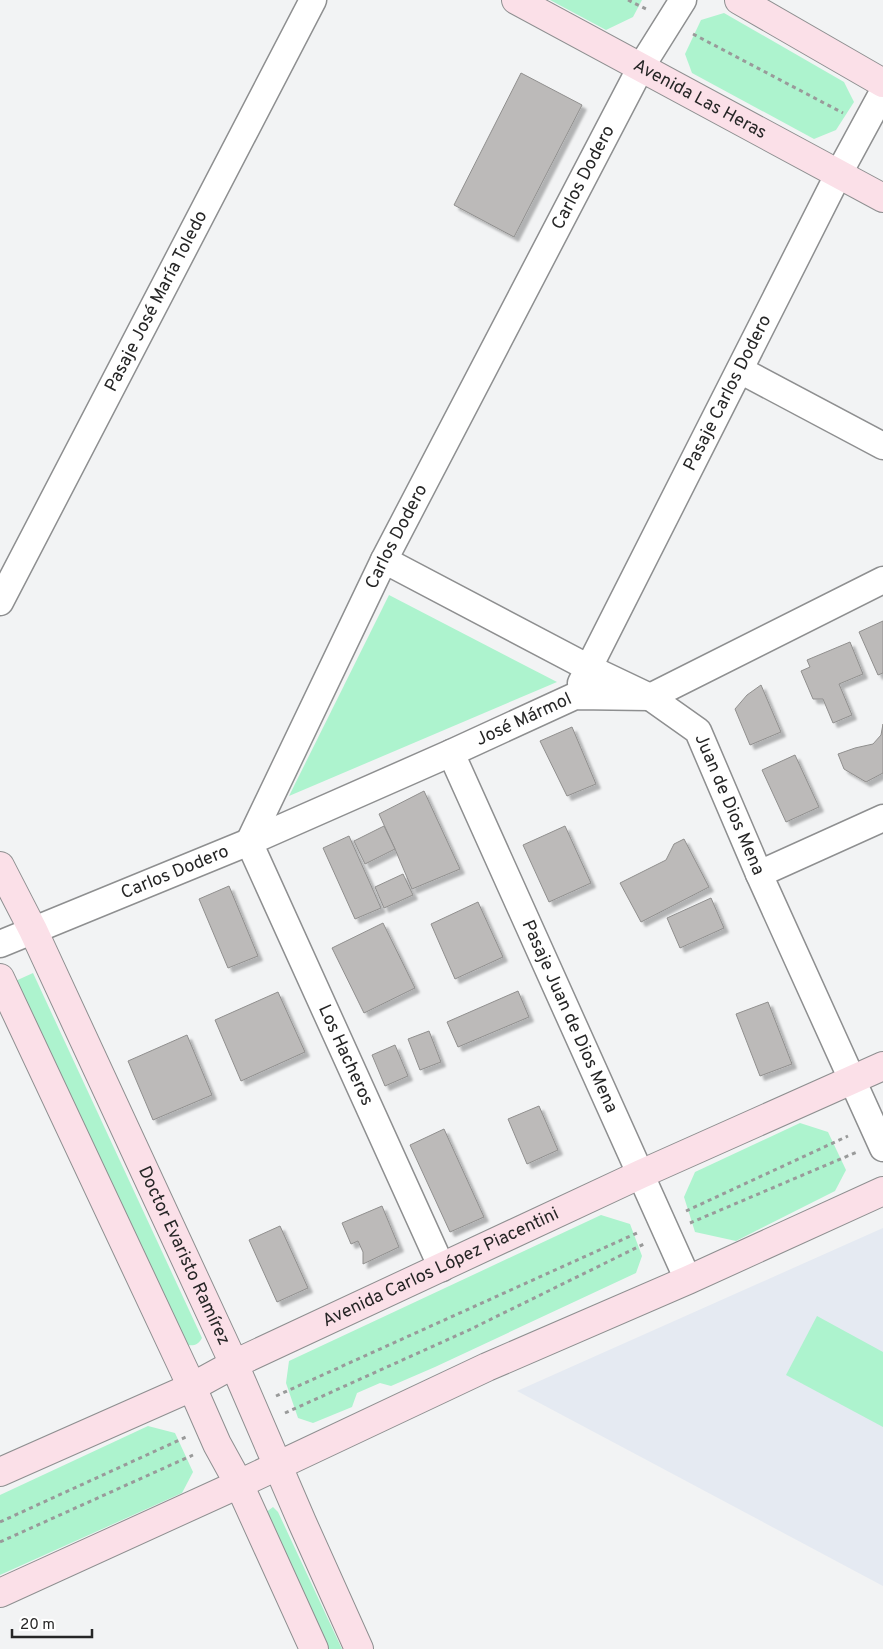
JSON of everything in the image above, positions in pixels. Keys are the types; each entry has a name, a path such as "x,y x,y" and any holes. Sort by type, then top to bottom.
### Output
{"main road":[{"name":"Avenida Las Heras","path":"516,0 883,198"},
{"path":"739,0 883,83"},
{"name":"Doctor Evaristo Ramírez","path":"0,866 33,930 234,1364 359,1649"},
{"path":"0,978 213,1435 239,1484 314,1649"},
{"name":"Avenida Carlos López Piacentini","path":"0,1472 192,1387 234,1364 642,1174 883,1066"},
{"path":"0,1593 487,1368 688,1280 883,1191"}],"street":[{"name":"Pasaje José María Toledo","path":"0,602 312,0"},
{"name":"Carlos Dodero","path":"0,944 249,842 384,560 641,66 683,0"},
{"name":"Pasaje Carlos Dodero","path":"575,696 838,175 883,92"},
{"path":"740,370 883,446"},
{"name":"Juan de Dios Mena","path":"384,560 650,698 698,731 759,874 879,1138"},
{"name":"José Mármol","path":"249,842 452,754 575,696 650,698 883,580"},
{"name":"Pasaje Juan de Dios Mena","path":"452,754 688,1280"},
{"path":"759,874 883,818"},
{"name":"Los Hacheros","path":"249,842 442,1268"}],"path":[{"path":"628,0 865,125"},
{"path":"257,1415 469,1330 665,1227 693,1209 879,1138"},
{"path":"257,1415 665,1227 879,1138"},
{"path":"0,1522 213,1435"},
{"path":"0,1542 213,1435"}],"shaded area":[{"path":"883,1228 883,1586 517,1391"}],"green space":[{"path":"550,0 642,0 633,17 606,30"},
{"path":"724,13 844,82 854,102 836,130 814,139 692,73 685,54 701,20"},
{"path":"389,595 557,682 289,796"},
{"path":"33,973 202,1338 196,1344 187,1345 11,983"},
{"path":"800,1123 828,1132 846,1170 835,1191 736,1241 695,1232 684,1197 695,1172"},
{"path":"601,1215 630,1224 642,1256 636,1273 391,1386 380,1383 357,1393 352,1407 313,1423 298,1418 286,1383 289,1361"},
{"path":"817,1316 883,1352 883,1427 786,1375"},
{"path":"148,1426 175,1433 193,1472 182,1493 0,1575 0,1495"},
{"path":"273,1507 278,1512 342,1649 326,1649 265,1513"}],"building":[{"path":"521,73 582,105 514,237 454,205"},
{"path":"883,621 883,673 878,675 859,632"},
{"path":"850,642 863,674 839,684 852,715 833,723 823,699 813,699 801,671 810,667 807,660"},
{"path":"761,685 781,732 750,745 735,709 747,695"},
{"path":"883,724 883,773 866,782 844,769 838,754 873,744 881,735"},
{"path":"572,727 596,784 567,796 540,741"},
{"path":"795,755 819,807 786,822 762,770"},
{"path":"424,791 460,869 412,889 379,814"},
{"path":"384,826 395,849 365,864 354,841"},
{"path":"565,826 591,883 549,902 523,845"},
{"path":"349,836 381,908 355,919 323,848"},
{"path":"684,839 709,887 641,922 620,883 666,860 674,844"},
{"path":"403,874 413,895 384,908 375,887"},
{"path":"229,886 258,956 228,968 199,899"},
{"path":"711,898 724,928 680,948 667,918"},
{"path":"478,902 503,957 455,979 431,924"},
{"path":"383,923 415,988 364,1013 332,948"},
{"path":"518,991 529,1017 458,1047 447,1022"},
{"path":"278,992 305,1052 241,1081 215,1020"},
{"path":"768,1002 792,1064 760,1076 736,1014"},
{"path":"429,1031 441,1062 420,1070 408,1039"},
{"path":"187,1035 212,1095 153,1120 128,1061"},
{"path":"395,1045 408,1076 385,1086 372,1055"},
{"path":"539,1106 558,1150 527,1164 508,1119"},
{"path":"444,1129 484,1217 450,1232 410,1145"},
{"path":"382,1206 399,1247 363,1264 363,1252 358,1241 351,1244 342,1223"},
{"path":"280,1226 308,1288 277,1302 249,1240"}]}
